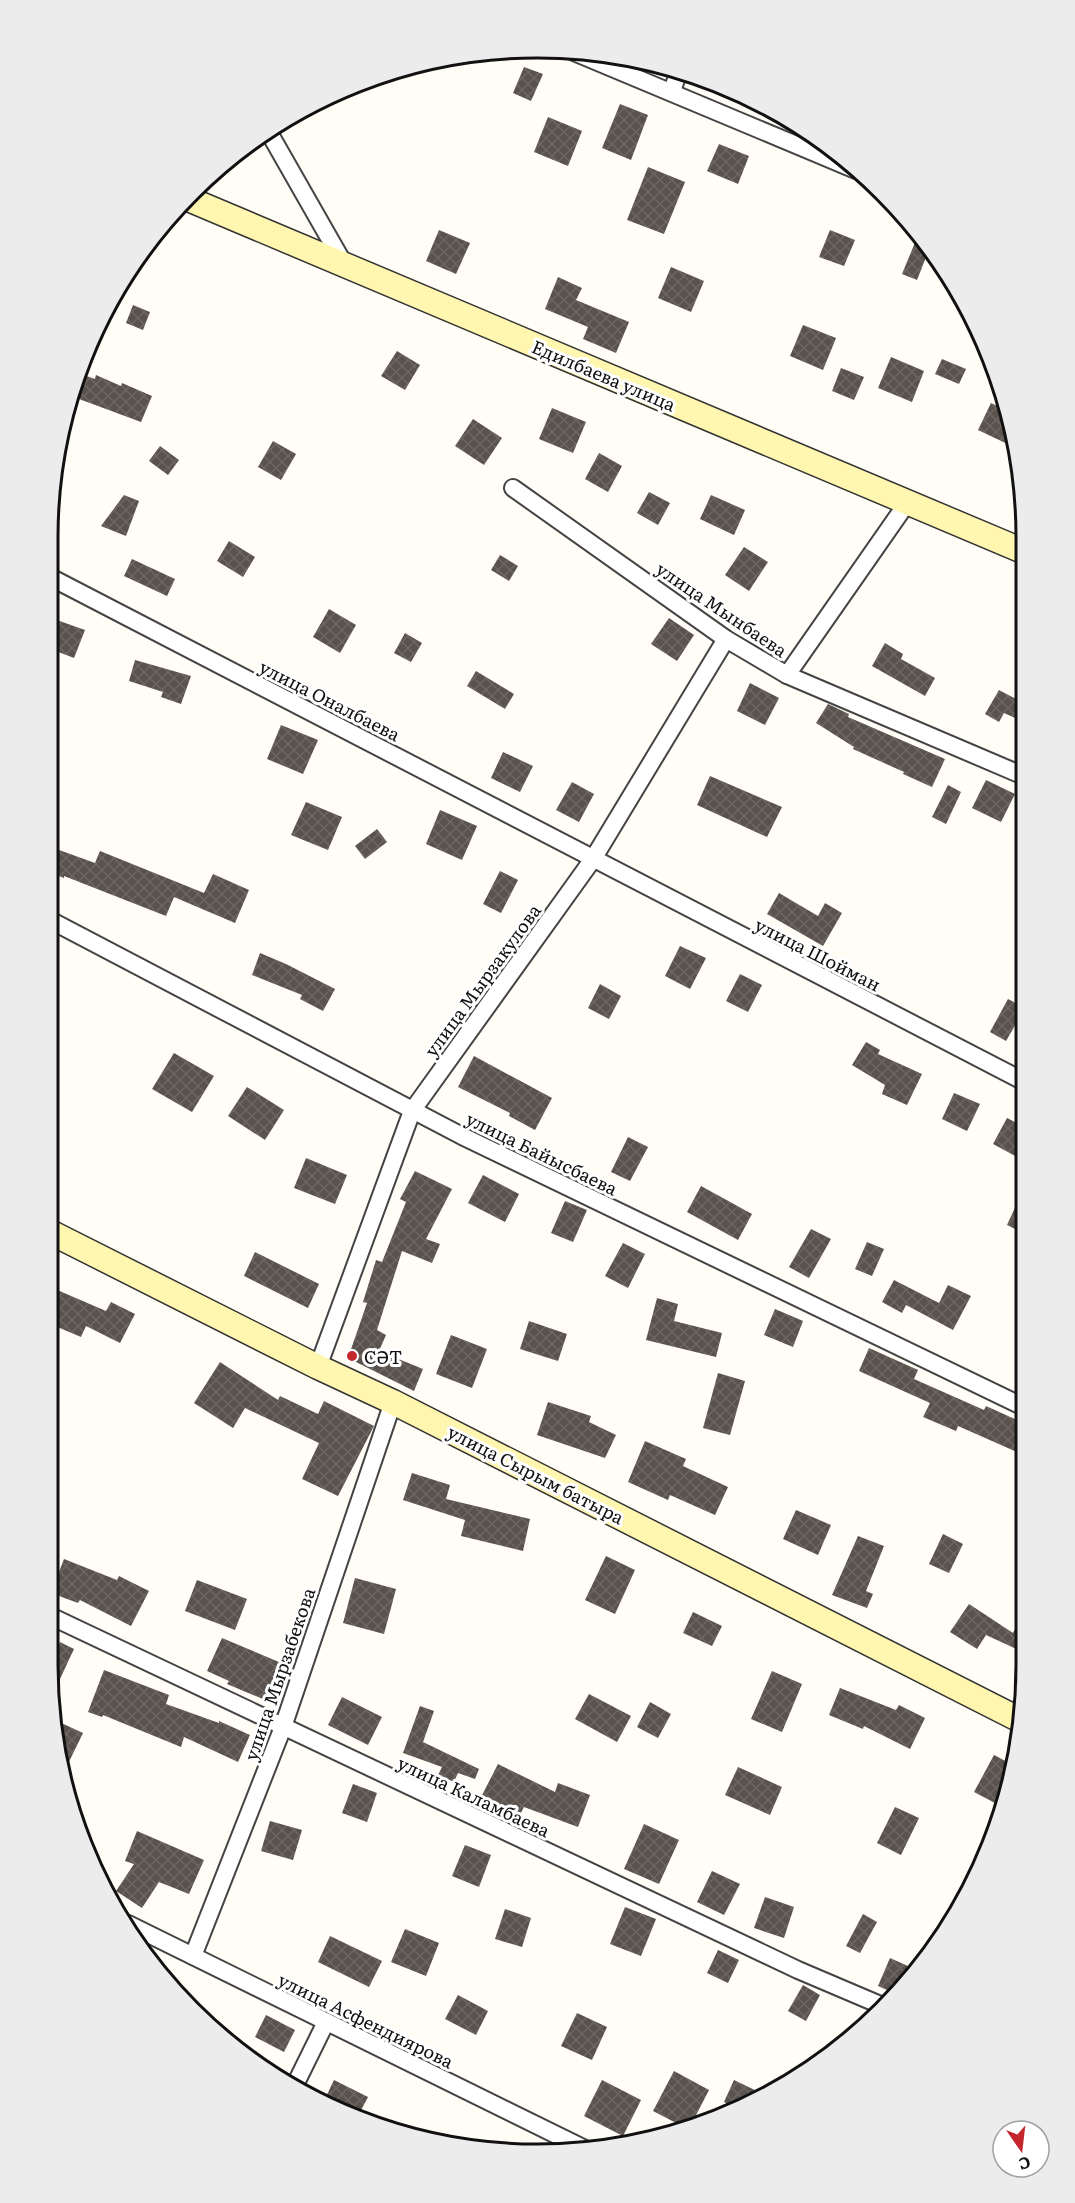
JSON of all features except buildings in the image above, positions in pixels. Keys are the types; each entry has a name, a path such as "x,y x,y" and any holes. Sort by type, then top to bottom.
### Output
{"street":[{"path":"603,63 832,160"},
{"path":"672,91 676,80"},
{"path":"272,138 344,264"},
{"name":"Едилбаева улица","path":"196,202 1016,548"},
{"name":"улица Мынбаева","path":"513,488 726,639 787,675 1016,773"},
{"path":"787,675 907,503"},
{"name":"улица Оналбаева","path":"58,581 594,859"},
{"name":"улица Мырзакулова","path":"318,1367 412,1111 594,859 726,639"},
{"name":"улица Шойман","path":"594,859 1016,1077"},
{"name":"улица Байысбаева","path":"58,924 412,1111 1016,1403"},
{"name":"улица Сырым батыра","path":"58,1236 318,1367 393,1402 1013,1716"},
{"name":"улица Мырзабекова","path":"193,1956 283,1727 393,1402"},
{"name":"улица Каламбаева","path":"58,1621 798,1970 877,2003"},
{"name":"улица Асфендиярова","path":"137,1928 326,2022 558,2143"},
{"path":"298,2080 326,2022"}],"place":[{"name":"СƏТ","path":"352,1356"}]}
